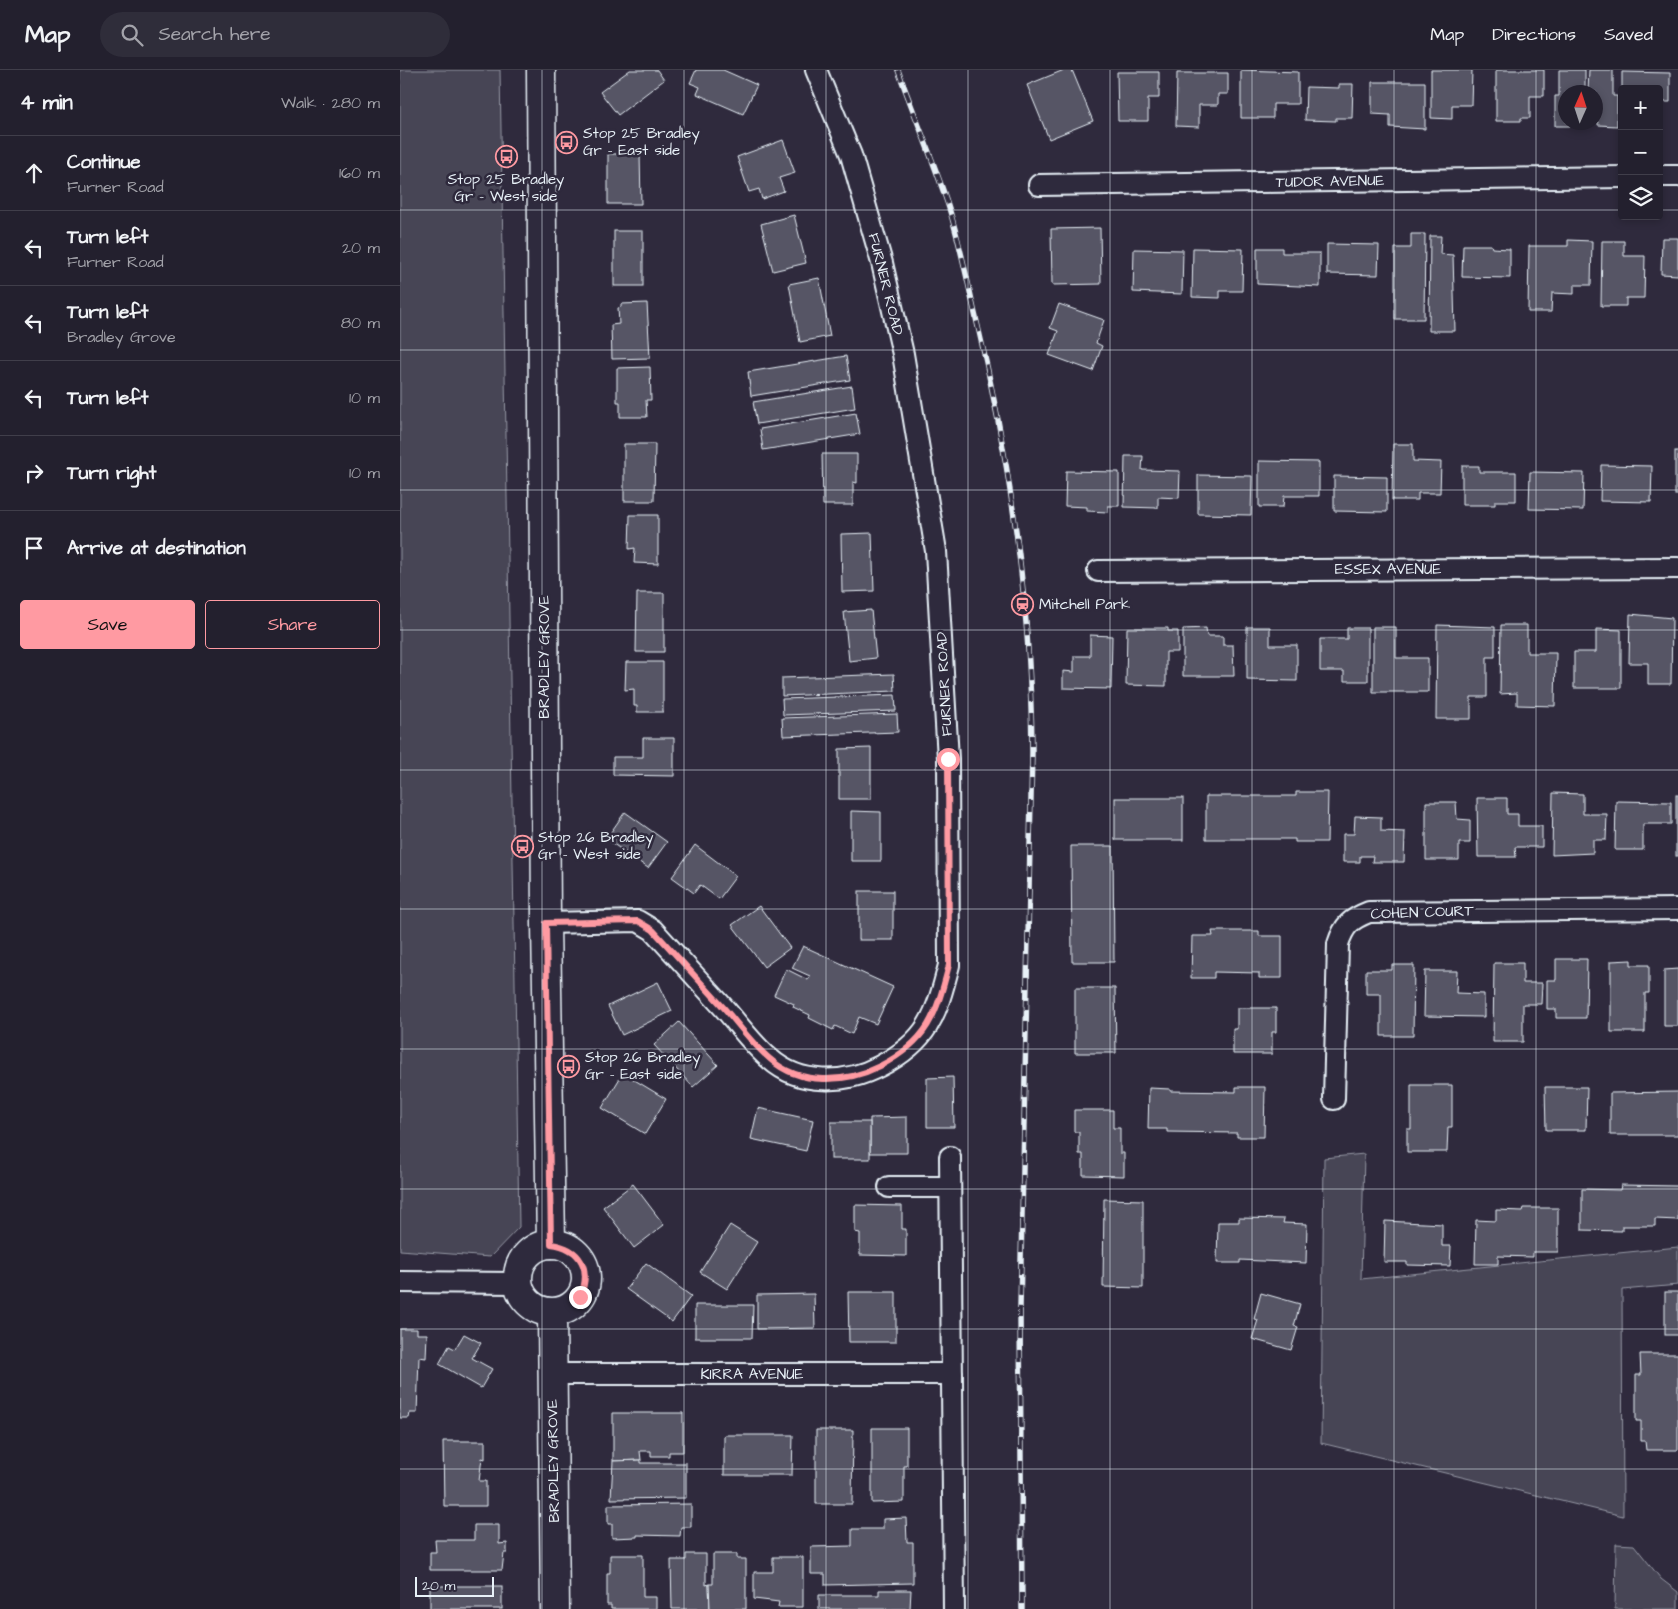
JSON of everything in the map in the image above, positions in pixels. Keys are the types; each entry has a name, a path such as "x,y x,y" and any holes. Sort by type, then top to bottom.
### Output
{"street":[{"name":"BRADLEY GROVE","path":"541,70 546,923 551,1244"},
{"name":"FURNER ROAD","path":"546,923 638,921 653,930 770,1060 798,1075 808,1077 827,1080 862,1076 896,1058 924,1034 941,997 949,965 948,759 936,551 903,354 882,263 851,155 816,70"},
{"path":"1663,176 1678,176"},
{"name":"TUDOR AVENUE","path":"1039,185 1618,177"},
{"name":"ESSEX AVENUE","path":"1098,571 1678,568"},
{"name":"COHEN COURT","path":"1334,1098 1338,944 1343,928 1353,918 1369,912 1678,909"},
{"path":"950,1157 954,1609"},
{"path":"889,1187 950,1187"},
{"path":"551,1244 563,1246 574,1252 581,1260 586,1274 585,1285 580,1297 566,1310 552,1313 535,1308 525,1300 518,1283 518,1270 525,1257 535,1249 551,1244"},
{"path":"400,1282 518,1283"},
{"name":"BRADLEY GROVE","path":"552,1313 555,1609"},
{"name":"KIRRA AVENUE","path":"553,1374 952,1374"}],"shaded area":[{"path":"400,70 500,70 519,1227 490,1257 400,1250"},
{"path":"1364,1154 1361,1279 1678,1247 1678,1285 1622,1290 1623,1516 1321,1443 1324,1158"},
{"path":"1616,1544 1634,1545 1661,1579 1678,1592 1678,1609 1615,1609"}],"building":[{"path":"630,70 657,70 664,80 618,115 600,92"},
{"path":"696,70 723,70 757,85 743,114 697,94 700,87 690,83"},
{"path":"1064,70 1072,70 1093,121 1049,139 1027,85"},
{"path":"1241,70 1298,72 1298,104 1273,104 1273,118 1241,118"},
{"path":"1431,70 1472,70 1471,105 1452,105 1452,119 1431,118"},
{"path":"1496,70 1544,70 1544,96 1530,96 1530,118 1521,118 1521,121 1496,121"},
{"path":"1559,70 1585,70 1585,85 1559,85"},
{"path":"1589,70 1613,70 1613,96 1617,96 1617,126 1603,125 1603,85 1588,85"},
{"path":"1117,72 1159,72 1159,98 1148,98 1148,121 1118,121"},
{"path":"1622,72 1670,73 1670,102 1663,102 1663,85 1622,85"},
{"path":"1177,73 1228,73 1228,94 1218,94 1218,105 1199,105 1199,127 1176,126"},
{"path":"1372,82 1425,82 1425,129 1390,127 1390,115 1372,114"},
{"path":"1339,84 1353,84 1352,118 1336,118 1336,121 1305,120 1306,87 1339,88"},
{"path":"1555,96 1558,96 1558,126 1555,126"},
{"path":"783,140 795,173 779,178 784,191 762,199 759,189 749,192 737,157"},
{"path":"608,154 640,154 641,204 608,204"},
{"path":"794,215 806,263 773,271 761,224"},
{"path":"1100,228 1101,284 1052,285 1051,229"},
{"path":"614,231 643,231 643,286 614,286"},
{"path":"1411,234 1425,234 1424,319 1395,319 1395,248 1411,248"},
{"path":"1430,236 1441,236 1440,254 1453,255 1455,331 1429,331"},
{"path":"1662,238 1678,238 1678,275 1661,274"},
{"path":"1568,240 1592,241 1591,285 1574,285 1574,294 1552,293 1551,312 1528,312 1529,246 1568,246"},
{"path":"1602,241 1624,241 1624,256 1645,256 1644,298 1626,298 1626,306 1601,306"},
{"path":"1327,244 1379,245 1378,275 1327,274"},
{"path":"1463,245 1491,245 1492,248 1510,249 1510,278 1462,277"},
{"path":"1193,248 1243,249 1242,291 1220,291 1220,298 1192,297"},
{"path":"1257,248 1282,248 1282,253 1320,253 1320,287 1257,284"},
{"path":"1134,249 1183,250 1182,294 1133,292"},
{"path":"819,278 830,336 800,342 789,284"},
{"path":"647,303 650,358 612,359 611,325 619,324 618,308 621,307 621,304"},
{"path":"1059,304 1104,320 1096,343 1102,346 1093,371 1049,355 1058,331 1050,328"},
{"path":"846,356 850,380 751,396 748,372"},
{"path":"650,367 651,400 646,400 647,417 620,417 620,402 617,402 617,368"},
{"path":"852,386 855,408 757,424 753,402"},
{"path":"856,413 860,434 763,450 760,429"},
{"path":"624,444 655,444 654,501 624,501"},
{"path":"1393,444 1413,444 1413,461 1441,462 1440,493 1418,493 1418,500 1392,500"},
{"path":"1675,451 1678,451 1678,495 1675,495"},
{"path":"822,454 857,454 857,483 853,482 853,505 823,505"},
{"path":"1125,456 1143,456 1142,470 1180,471 1179,498 1158,497 1158,508 1124,507"},
{"path":"1259,461 1319,462 1319,496 1284,496 1283,507 1259,507"},
{"path":"1601,465 1652,466 1651,502 1600,501"},
{"path":"1462,466 1479,466 1479,472 1516,472 1516,501 1495,501 1495,505 1462,505"},
{"path":"1066,471 1119,472 1119,506 1108,506 1108,512 1087,511 1087,507 1065,506"},
{"path":"1530,472 1584,473 1583,510 1529,509"},
{"path":"1198,475 1252,476 1251,515 1198,514"},
{"path":"1334,476 1387,477 1387,512 1334,511"},
{"path":"630,515 658,515 658,564 634,563 635,548 629,549"},
{"path":"872,533 874,591 842,592 841,534"},
{"path":"637,593 664,593 664,652 636,652"},
{"path":"871,610 876,658 849,661 844,612"},
{"path":"1630,614 1672,618 1671,684 1648,684 1648,663 1629,663"},
{"path":"1437,625 1495,627 1495,657 1487,657 1487,697 1471,697 1471,719 1436,719"},
{"path":"1501,625 1527,625 1527,653 1556,653 1555,706 1517,705 1517,693 1500,694"},
{"path":"1247,627 1270,627 1270,645 1297,645 1297,681 1247,680"},
{"path":"1373,627 1396,627 1396,658 1428,658 1428,692 1373,692"},
{"path":"1127,628 1168,628 1168,631 1178,631 1178,652 1166,652 1166,686 1126,685"},
{"path":"1206,628 1207,636 1223,636 1223,645 1233,645 1234,676 1183,676 1183,629"},
{"path":"1347,628 1368,628 1368,681 1344,681 1344,671 1320,671 1320,639 1347,639"},
{"path":"1596,629 1621,630 1621,688 1574,688 1574,652 1596,652"},
{"path":"1090,635 1112,636 1111,689 1063,688 1063,671 1074,672 1074,656 1090,656"},
{"path":"626,662 663,662 663,712 637,712 637,706 634,706 634,689 625,690"},
{"path":"894,674 895,691 782,696 782,678"},
{"path":"895,695 896,711 783,715 782,699"},
{"path":"897,714 898,732 783,736 782,718"},
{"path":"643,738 674,738 674,776 613,775 613,757 643,757"},
{"path":"871,748 871,799 839,799 839,749"},
{"path":"1296,792 1328,792 1327,842 1295,842 1295,839 1206,839 1206,796 1296,796"},
{"path":"1553,793 1583,794 1583,814 1607,814 1606,840 1593,840 1593,853 1552,855"},
{"path":"1676,795 1678,795 1678,856 1676,856"},
{"path":"1115,798 1183,798 1183,840 1115,840"},
{"path":"1477,798 1507,798 1507,814 1518,814 1518,826 1542,826 1542,847 1515,847 1516,857 1478,857"},
{"path":"1616,801 1671,802 1671,824 1643,824 1643,850 1615,850"},
{"path":"1426,802 1456,802 1457,819 1470,820 1470,843 1459,843 1459,860 1426,860"},
{"path":"851,811 881,812 881,861 851,861"},
{"path":"625,812 667,842 648,868 606,839"},
{"path":"1355,816 1381,817 1381,831 1405,832 1404,862 1372,862 1373,856 1360,856 1360,862 1343,862 1343,834 1354,834"},
{"path":"695,845 736,876 719,899 700,885 694,893 672,877"},
{"path":"1071,846 1113,846 1114,962 1072,962"},
{"path":"859,891 893,891 893,940 859,940"},
{"path":"759,906 790,948 764,967 732,925"},
{"path":"1212,931 1259,931 1259,936 1282,936 1282,978 1259,978 1259,973 1214,972 1214,978 1191,978 1192,936 1213,936"},
{"path":"803,946 893,987 876,1024 859,1017 852,1034 835,1026 833,1030 809,1018 810,1015 793,1007 794,1004 774,995 786,969 808,980 810,976 792,968"},
{"path":"1556,959 1587,959 1586,1018 1556,1018 1556,1009 1547,1009 1547,980 1556,980"},
{"path":"1631,960 1631,965 1649,965 1649,993 1645,993 1645,1032 1611,1032 1611,961"},
{"path":"1494,963 1523,963 1523,983 1542,983 1541,1004 1523,1004 1523,1042 1493,1042"},
{"path":"1392,965 1414,965 1413,1036 1381,1036 1381,994 1366,994 1366,970 1392,970"},
{"path":"1678,969 1678,1026 1664,1026 1664,970"},
{"path":"1425,971 1457,971 1456,993 1484,994 1484,1017 1424,1016"},
{"path":"658,982 672,1011 622,1035 608,1006"},
{"path":"1075,988 1115,988 1116,1053 1075,1053"},
{"path":"1237,1008 1276,1008 1276,1032 1272,1032 1272,1054 1233,1054 1233,1029 1237,1029"},
{"path":"679,1022 718,1065 693,1087 654,1045"},
{"path":"623,1073 666,1099 645,1134 602,1108"},
{"path":"953,1077 954,1127 927,1127 927,1078"},
{"path":"1411,1085 1452,1085 1452,1127 1448,1127 1447,1152 1407,1152 1407,1129 1411,1129"},
{"path":"1236,1087 1265,1087 1264,1137 1237,1137 1237,1133 1167,1132 1167,1129 1148,1129 1149,1088 1170,1089 1170,1091 1236,1092"},
{"path":"1545,1087 1587,1087 1586,1130 1546,1130"},
{"path":"1678,1092 1678,1135 1610,1135 1610,1093"},
{"path":"758,1108 813,1120 806,1151 751,1139"},
{"path":"1074,1110 1113,1110 1113,1128 1120,1128 1120,1153 1124,1153 1124,1176 1083,1175 1083,1154 1079,1154 1079,1132 1074,1132"},
{"path":"907,1117 907,1153 870,1153 870,1118"},
{"path":"831,1122 870,1122 870,1159 831,1159"},
{"path":"633,1184 664,1225 634,1248 603,1207"},
{"path":"1621,1185 1678,1186 1678,1220 1655,1219 1655,1226 1622,1226 1622,1231 1582,1230 1582,1189 1620,1190"},
{"path":"1104,1199 1143,1200 1143,1288 1103,1287"},
{"path":"855,1205 902,1206 902,1229 906,1229 906,1256 860,1255 860,1233 855,1232"},
{"path":"1524,1208 1558,1208 1558,1252 1533,1252 1533,1257 1498,1256 1498,1264 1475,1264 1476,1220 1496,1221 1496,1210 1523,1211"},
{"path":"1239,1218 1284,1219 1283,1223 1307,1224 1306,1263 1240,1260 1240,1263 1217,1263 1218,1222 1239,1222"},
{"path":"1385,1221 1442,1224 1442,1246 1451,1246 1450,1266 1407,1265 1407,1262 1384,1262"},
{"path":"730,1225 757,1242 727,1289 700,1272"},
{"path":"646,1263 691,1296 672,1322 626,1289"},
{"path":"848,1292 896,1292 896,1342 849,1342"},
{"path":"1665,1292 1678,1292 1678,1335 1665,1335"},
{"path":"1261,1293 1300,1304 1294,1326 1298,1327 1291,1350 1252,1339 1258,1320 1254,1319"},
{"path":"814,1294 815,1328 757,1329 757,1295"},
{"path":"695,1305 753,1305 752,1338 695,1338"},
{"path":"400,1329 417,1329 417,1334 427,1334 426,1358 419,1357 417,1413 410,1413 409,1418 400,1418"},
{"path":"464,1334 481,1343 472,1358 492,1369 481,1388 439,1364 449,1346 455,1349"},
{"path":"1640,1354 1678,1354 1678,1450 1646,1450 1645,1441 1641,1441 1641,1421 1636,1421 1636,1375 1641,1375"},
{"path":"613,1413 683,1413 683,1452 669,1452 669,1456 651,1456 651,1451 640,1451 641,1460 613,1461"},
{"path":"872,1428 907,1428 907,1466 904,1466 904,1502 872,1503"},
{"path":"816,1430 853,1430 852,1504 816,1504"},
{"path":"724,1435 793,1435 792,1475 724,1475"},
{"path":"443,1441 485,1441 485,1459 482,1458 479,1481 486,1481 486,1506 444,1506"},
{"path":"641,1460 641,1463 686,1463 686,1498 611,1499 613,1461"},
{"path":"691,1504 691,1527 681,1527 680,1536 637,1535 637,1537 612,1538 612,1524 608,1524 608,1505"},
{"path":"906,1518 907,1542 913,1542 913,1583 825,1585 825,1574 811,1574 811,1547 852,1546 852,1529 883,1529 883,1519"},
{"path":"474,1525 499,1525 499,1544 507,1543 507,1553 504,1553 502,1570 430,1570 430,1552 436,1552 435,1540 474,1540"},
{"path":"686,1554 706,1554 706,1585 709,1584 710,1609 672,1609 671,1560 686,1560"},
{"path":"713,1554 737,1554 737,1559 746,1559 746,1609 710,1609 709,1584 713,1584"},
{"path":"610,1555 643,1555 643,1597 656,1597 656,1609 611,1609 611,1605 607,1605 607,1573 610,1573"},
{"path":"773,1557 803,1557 803,1607 778,1607 779,1602 754,1599 754,1572 773,1572"},
{"path":"430,1586 502,1586 502,1609 430,1609"},
{"path":"879,1590 911,1590 910,1609 819,1609 819,1595 879,1595"}],"railway":[{"path":"898,70 948,205 988,371 1008,479 1023,588 1028,643 1032,752 1020,1308 1022,1609"}],"place":[{"name":"Stop 25 Bradley Gr - East side","path":"567,142"},
{"name":"Stop 25 Bradley Gr - West side","path":"506,156"},
{"name":"Mitchell Park","path":"1023,604"},
{"name":"Stop 26 Bradley Gr - West side","path":"522,846"},
{"name":"Stop 26 Bradley Gr - East side","path":"569,1066"}],"route":[{"path":"580,1297 585,1285 586,1274 581,1260 574,1252 563,1246 551,1244 546,923 638,921 653,930 770,1060 798,1075 827,1080 862,1076 896,1058 924,1034 941,997 949,965 948,759"}]}
